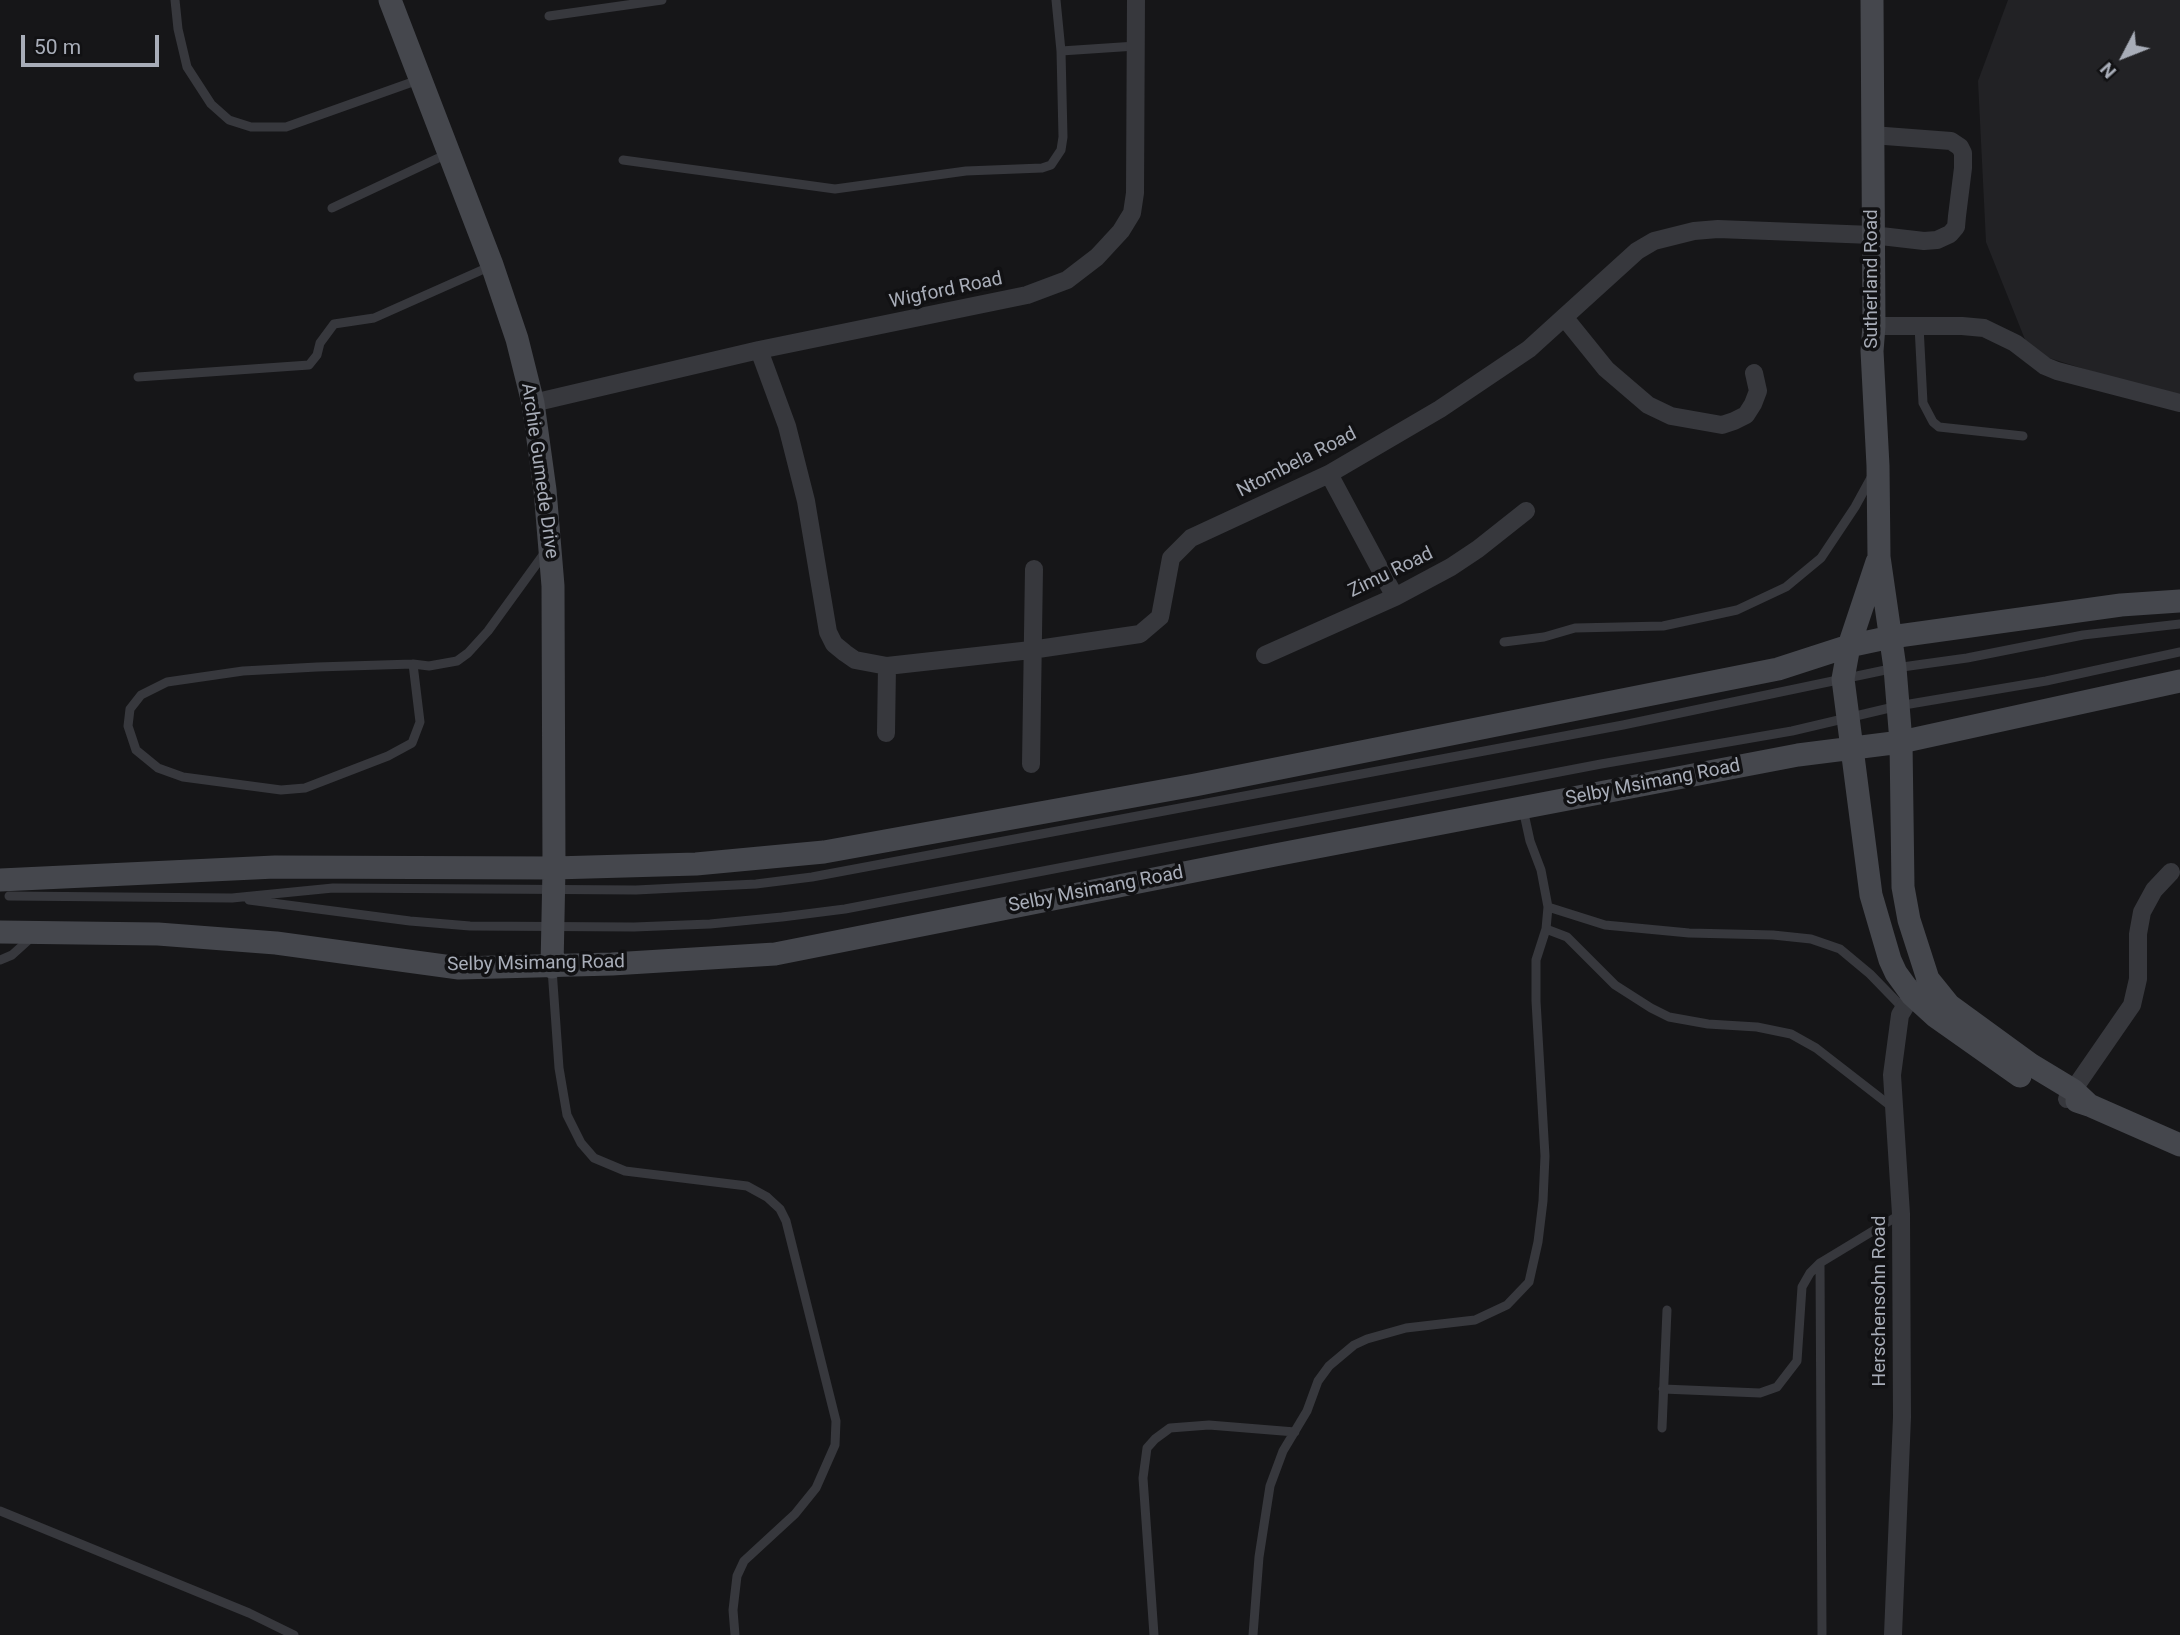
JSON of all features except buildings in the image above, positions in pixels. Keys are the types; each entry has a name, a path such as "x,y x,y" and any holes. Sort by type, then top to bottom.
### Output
{"main road":[{"name":"Archie Gumede Drive","path":"390,0 451,152 492,265 517,339 533,404 550,544 553,600 552,967"},
{"name":"Sutherland Road","path":"1872,0 1872,351 1879,557"},
{"path":"1879,557 1895,668 1901,742 1903,887 1909,920 1914,994"},
{"path":"1879,557 1849,646 1843,679 1871,895 1896,973 1934,1016 2024,1078 2076,1098 2180,1145"},
{"path":"4,888 275,867 554,879 824,852 1195,785 1778,669 1849,646 1891,637 2121,605 2180,601"},
{"name":"Selby Msimang Road","path":"0,932 158,934 276,943 459,968 552,967 775,954 1798,755 1901,742 2180,681"}],"street":[{"name":"Wigford Road","path":"533,404 759,350 1027,295 1067,280 1097,257 1121,231 1132,213 1135,193 1136,0"},
{"name":"Ntombela Road","path":"759,350 787,426 806,501 828,632 834,644 855,660 887,666 1031,650 1140,634 1160,617 1171,558 1180,546 1191,538 1329,474 1440,409 1529,349 1637,251 1654,241 1718,229 1872,235 1924,241 1937,240 1950,234 1956,227 1962,169 1960,147 1951,141 1872,135"},
{"path":"1564,317 1606,369 1648,405 1671,416 1722,425 1746,415 1758,391 1755,373"},
{"path":"1874,326 1984,328 2015,344 2057,372 2180,403"},
{"path":"1329,474 1395,597"},
{"name":"Zimu Road","path":"1265,655 1395,597 1478,549 1527,512"},
{"path":"1031,764 1034,569"},
{"path":"886,733 887,666"},
{"path":"2076,1098 2132,1006 2137,979 2138,934 2142,912 2154,890 2171,873"},
{"name":"Herschensohn Road","path":"1893,1635 1902,1417 1901,1214 1893,1062 1895,1037 1914,994"}],"lane":[{"path":"175,0 178,29 187,66 211,104 229,120 251,127 286,127 421,79"},
{"path":"549,16 662,0"},
{"path":"623,160 835,189 966,171 1042,168 1051,164 1061,150 1063,137 1061,51 1056,0"},
{"path":"1061,51 1136,46"},
{"path":"332,208 451,152"},
{"path":"138,377 309,365 334,324 374,318 492,265"},
{"path":"1919,326 1923,403 1933,422 1939,427 2023,436"},
{"path":"1504,642 1575,628 1663,626 1737,610 1786,587 1821,558 1856,506 1878,466"},
{"path":"412,664 421,722 419,732 412,743 388,756 305,788 281,790 183,777 158,768 136,750 128,726 130,709 141,695 167,682 243,671 412,664 429,666 457,661 468,653 518,592 550,544"},
{"path":"232,898 332,888 554,879 636,890 756,884 812,877 1623,724 1895,668 2083,635 2180,624"},
{"path":"4,888 232,898 470,926 634,927 710,924 845,909 1601,764 1792,731 1898,706 2046,681 2180,652"},
{"path":"1253,1635 1259,1558 1274,1470 1307,1410 1318,1381 1341,1354 1354,1345 1406,1328 1475,1320 1507,1305 1529,1282 1543,1201 1545,1156 1536,960 1546,929 1548,906 1541,870 1522,808"},
{"path":"1548,906 1605,925 1689,933 1773,935 1811,939 1840,949 1870,974 1914,994"},
{"path":"1546,929 1567,937 1615,985 1651,1009 1669,1017 1709,1024 1757,1027 1791,1034 1832,1060 1894,1108"},
{"path":"0,960 12,955 37,933"},
{"path":"552,967 559,1068 567,1115 581,1143 594,1158 625,1171 747,1186 767,1197 780,1209 786,1221 804,1303 836,1421 835,1445 816,1488 795,1514 744,1561 737,1576 734,1598 736,1635"},
{"path":"1662,1389 1760,1393 1777,1387 1797,1361 1802,1287 1810,1273 1820,1263 1901,1214"},
{"path":"1820,1263 1822,1635"},
{"path":"1662,1428 1667,1310"},
{"path":"1154,1635 1143,1478 1147,1448 1170,1428 1209,1424 1295,1432"},
{"path":"0,1511 249,1613 294,1635"}],"shaded area":[{"path":"2008,0 2180,0 2180,399 2030,352 1986,242 1978,81"}]}
